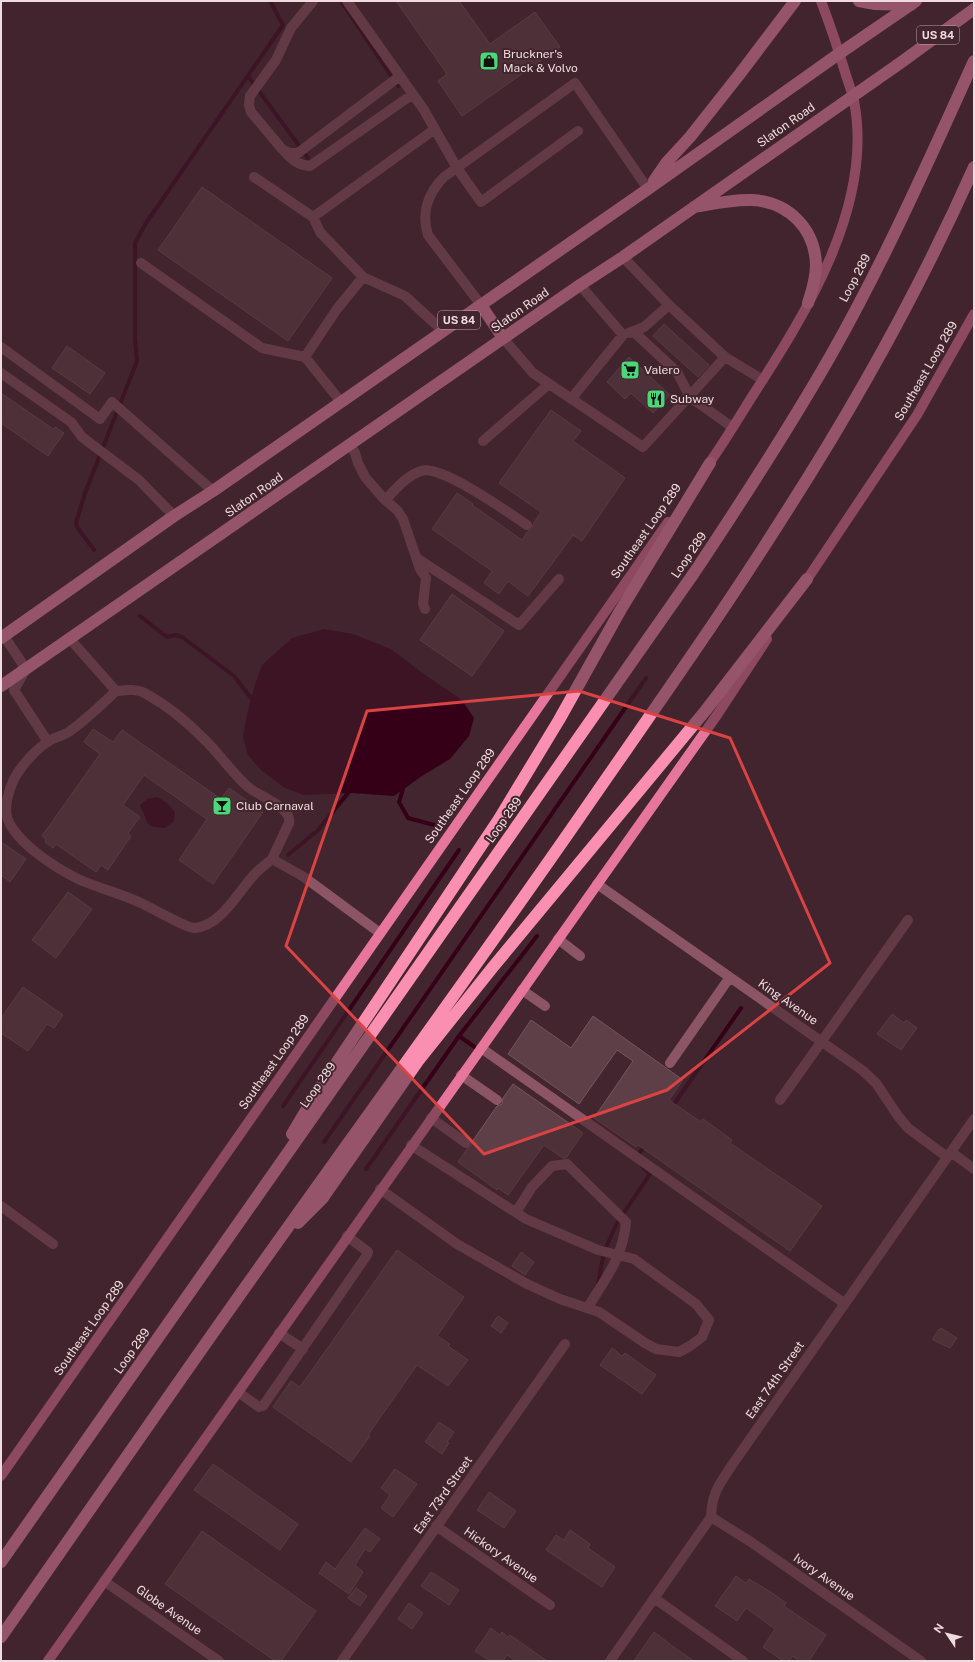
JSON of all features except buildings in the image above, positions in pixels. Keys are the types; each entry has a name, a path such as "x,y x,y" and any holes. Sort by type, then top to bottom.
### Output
{"highway":[{"path":"648,190 667,162 690,137 795,1"},
{"path":"859,1 875,4 914,3"},
{"name":"US 84","path":"2,634 213,491 648,190 840,53 914,3"},
{"name":"Slaton Road","path":"1,686 350,446 503,338 623,257 853,96 974,9"},
{"name":"Loop 289","path":"1,1562 694,573 783,436 832,354 889,244 934,151 974,61"},
{"path":"1,1637 274,1248 437,1021 551,858 697,647 782,519 830,443 878,360 923,273 974,167"},
{"path":"691,208 722,202 752,200 773,204 796,217 806,230 815,255 816,265 814,285 808,303"},
{"path":"481,305 503,338"},
{"path":"238,1223 317,1092 499,818 559,720 620,611 710,463"},
{"path":"274,1248 322,1199 418,1061 706,710 807,579"}],"main road":[{"name":"Southeast Loop 289","path":"1,1476 710,463 763,380 808,303 833,251 850,198 855,174 857,147 853,96 840,53 821,1"},
{"name":"Southeast Loop 289","path":"48,1661 430,1118 717,715 916,415 974,314"}],"street":[{"path":"313,1 291,28 276,60 250,96 249,106 251,112 292,160 302,166 310,166 413,94"},
{"path":"347,1 413,94 435,129 456,168 481,202 578,131"},
{"path":"282,149 288,153 298,152 400,76"},
{"path":"481,305 428,235 424,224 427,203 431,192 444,177 575,83 648,190"},
{"path":"313,216 435,129"},
{"path":"254,177 313,216 320,232 363,277 405,296 443,331"},
{"path":"623,257 725,358 763,380"},
{"path":"141,263 262,348 305,357 341,402"},
{"path":"305,357 336,309 363,277"},
{"path":"580,285 628,333 677,372 690,397 732,427"},
{"path":"571,399 628,333 644,327 670,305"},
{"path":"503,338 533,373 643,447 725,358"},
{"path":"1,347 100,419 112,402 213,491"},
{"path":"1,373 71,422 82,437 139,480 174,516"},
{"path":"483,442 549,384"},
{"path":"350,446 355,453 362,473 385,500 398,510 403,519 422,574 426,578 423,604 425,609"},
{"path":"385,500 407,479 423,470 437,473 474,489 503,508 526,526"},
{"path":"418,559 519,625 559,579"},
{"path":"2,634 26,669 14,690 48,742"},
{"path":"70,639 116,691"},
{"path":"138,690 147,694 172,712 203,738 249,787 286,811 290,818 289,823 272,859 254,875 223,912 206,926 193,929 134,900 86,882 57,868 25,842 7,819 6,809 14,778 26,762 48,742 69,732 96,711 116,691 138,690"},
{"path":"272,859 304,877 380,933"},
{"name":"King Avenue","path":"597,884 862,1070 876,1083 908,1128 974,1169"},
{"path":"780,1100 908,920"},
{"path":"558,940 580,956"},
{"path":"670,1064 730,977"},
{"path":"522,990 545,1006"},
{"path":"481,1048 844,1304"},
{"path":"461,1075 497,1100"},
{"path":"430,1118 466,1144"},
{"name":"East 74th Street","path":"610,1661 711,1517 712,1501 717,1487 974,1119"},
{"path":"380,1189 456,1244 527,1284 560,1300 588,1307 599,1312 656,1349 679,1352 702,1337 709,1320 696,1304 634,1259 598,1250 526,1218 412,1145"},
{"path":"516,1212 532,1187 552,1166 567,1164 626,1222 625,1239 619,1255 588,1307"},
{"path":"1,1206 53,1244"},
{"path":"238,1392 259,1407 263,1406 367,1255 368,1252 365,1248 347,1236"},
{"path":"279,1332 303,1348"},
{"name":"East 73rd Street","path":"342,1661 565,1344"},
{"name":"Ivory Avenue","path":"711,1517 758,1547 921,1661"},
{"name":"Hickory Avenue","path":"436,1526 550,1605"},
{"name":"Globe Avenue","path":"104,1581 219,1661"},
{"path":"654,1598 744,1661"}],"highlighted area":[{"path":"579,691 730,738 830,963 667,1090 484,1154 286,946 367,711"}],"shaded area":[{"path":"324,629 353,634 391,649 462,700 474,718 469,736 450,759 422,776 394,796 352,793 304,795 285,788 261,770 248,755 243,737 254,687 262,665 292,638"},
{"path":"157,797 167,803 175,812 174,821 165,828 153,827 148,824 140,805 147,799"}],"waterway":[{"path":"94,550 77,527 76,523 85,493 137,361 135,339 135,243 146,223 283,25 270,1"},
{"path":"341,1 398,86"},
{"path":"248,76 308,158"},
{"path":"140,616 167,637 176,635 182,637 234,676 251,698"},
{"path":"324,1142 646,678"},
{"path":"403,789 399,802 408,818 438,826"},
{"path":"288,855 318,830 348,793"},
{"path":"283,1106 459,850"},
{"path":"479,1050 459,1036 537,936"},
{"path":"672,1107 741,1008"},
{"path":"366,1169 459,1036"},
{"path":"637,1156 646,1144"},
{"path":"598,1284 604,1252 617,1223 650,1174 642,1166"}],"place":[{"name":"Bruckner's Mack & Volvo","path":"489,61"},
{"name":"Valero","path":"630,370"},
{"name":"Subway","path":"656,399"},
{"name":"Club Carnaval","path":"222,806"}]}
